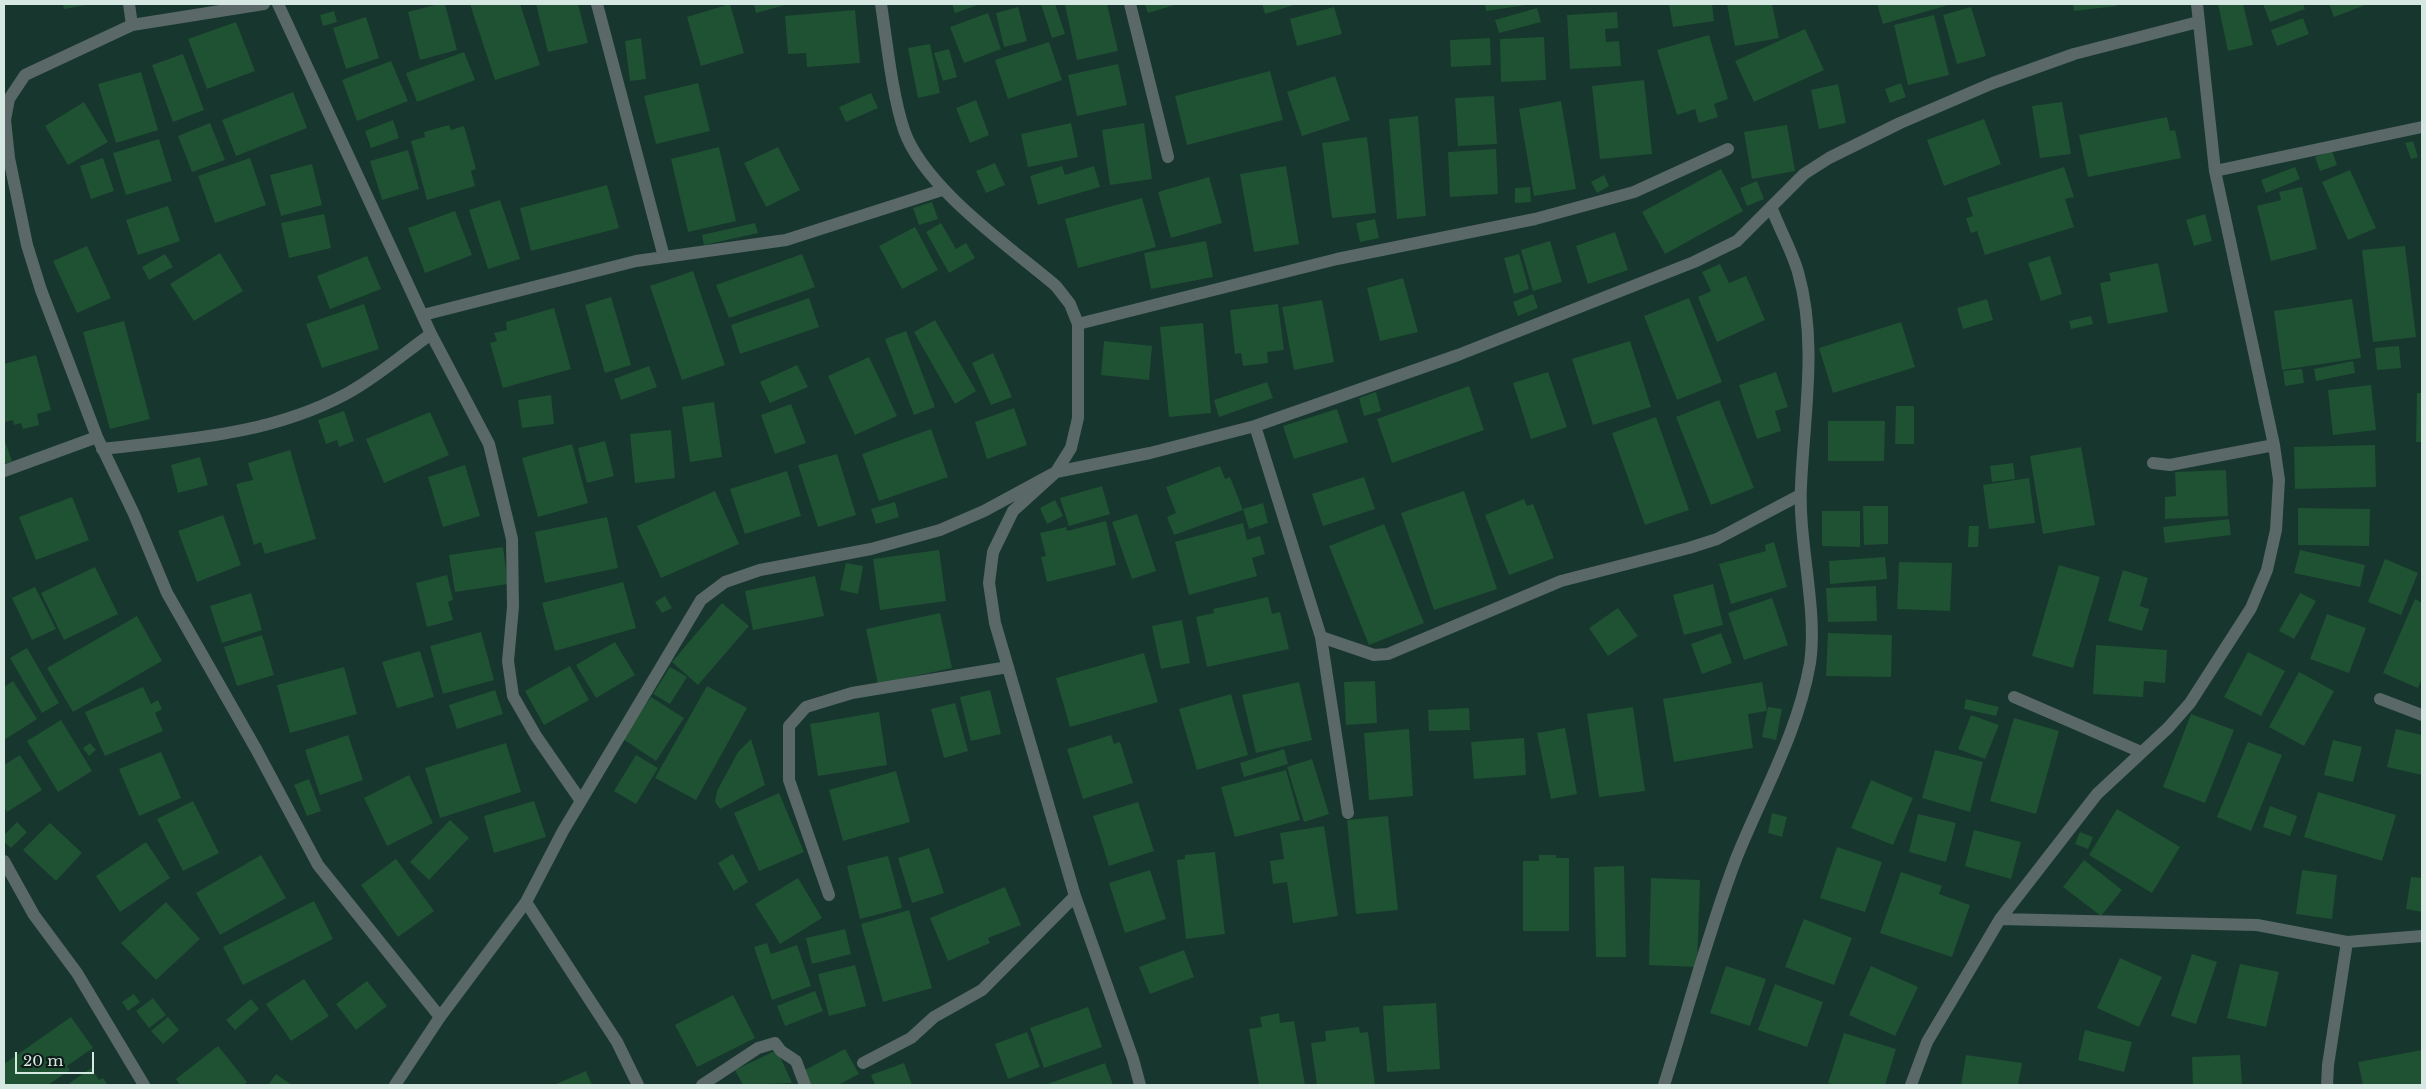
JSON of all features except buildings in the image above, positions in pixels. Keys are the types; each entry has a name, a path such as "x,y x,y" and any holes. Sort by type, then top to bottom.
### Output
{"street":[{"path":"129,4 132,25"},
{"path":"264,4 132,25 25,75 9,99 5,120 9,158 27,245 41,290 97,437 146,539 167,593 256,749 307,849 333,887 440,1017"},
{"path":"278,4 431,334 489,444 512,539 513,607 508,661 513,696 536,736 581,801"},
{"path":"597,4 664,257"},
{"path":"881,4 890,67 904,131 917,156 942,190 1056,286 1070,304 1078,324 1078,418 1070,448 1056,472 1013,511 993,552 989,583 995,623 1075,896 1133,1059 1140,1085"},
{"path":"1130,4 1168,157"},
{"path":"1911,1085 1927,1042 2000,920 2097,794 2168,728 2190,703 2251,608 2267,570 2276,530 2279,480 2274,445 2215,171 2197,4"},
{"path":"395,1085 440,1017 526,902 581,801 701,600 725,582 760,570 871,549 940,530 984,512 1056,472 1150,453 1255,426 1458,355 1694,262 1737,241 1812,169 1829,158 1900,123 1993,83 2074,54 2198,22"},
{"path":"2215,171 2422,127"},
{"path":"1078,324 1337,259 1562,211 1634,192 1728,149"},
{"path":"423,314 628,263 786,240 942,190"},
{"path":"1664,1085 1726,886 1790,738 1804,693 1810,660 1810,619 1800,495 1810,376 1806,322 1798,272 1772,209"},
{"path":"102,449 233,434 290,419 347,393 431,334"},
{"path":"1255,426 1321,637 1348,813"},
{"path":"4,471 97,437"},
{"path":"2153,463 2170,465 2274,445"},
{"path":"1321,637 1374,655 1388,654 1561,580 1689,548 1717,539 1800,495"},
{"path":"829,895 789,780 789,726 806,707 852,693 1008,667"},
{"path":"2014,697 2142,752"},
{"path":"2380,699 2422,714"},
{"path":"4,861 34,915 77,973 144,1085"},
{"path":"863,1063 911,1038 934,1017 982,990 1075,896"},
{"path":"526,902 617,1042 638,1085"},
{"path":"2000,920 2257,925 2347,942 2422,936"},
{"path":"2327,1085 2328,1065 2347,942"},
{"path":"702,1085 758,1048 774,1042 781,1051 796,1061 805,1085"}]}
